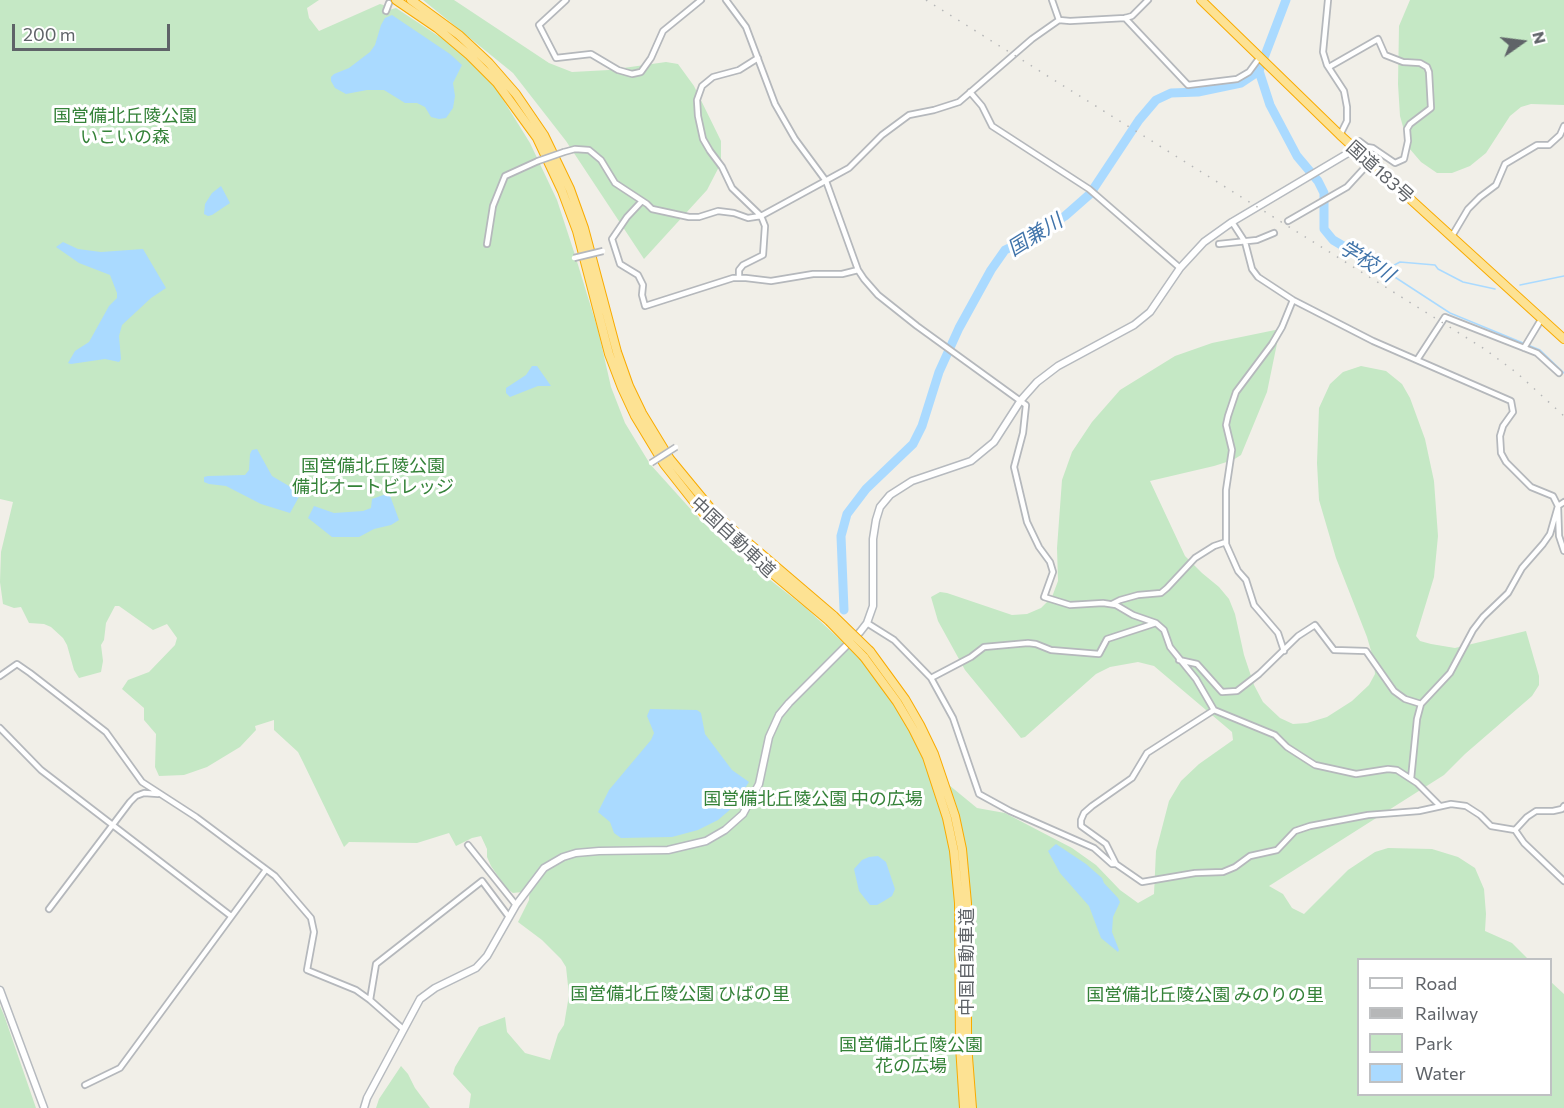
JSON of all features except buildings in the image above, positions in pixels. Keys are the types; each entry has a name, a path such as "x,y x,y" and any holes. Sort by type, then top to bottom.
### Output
{"highway":[{"name":"中国自動車道","path":"411,0 450,28 489,63 516,94 544,135 570,189 584,228 617,352 630,386 642,413 670,459 717,516 832,618 867,654 905,699 920,725 934,754 955,816 962,849 967,903 968,1044 972,1108"},
{"name":"国道183号","path":"1201,0 1340,135 1564,339"},
{"name":"中国自動車道","path":"393,2 437,28 469,55 497,83 537,138 562,191 577,231 609,354 622,388 635,416 664,464 711,522 832,618"},
{"name":"中国自動車道","path":"867,654 913,729 931,767 947,818 954,851 959,903 960,1046 964,1108"}],"street":[{"path":"566,0 539,25 556,58 591,54 618,70 632,74 641,72 663,31 701,0"},
{"path":"726,0 746,27 775,104 795,140 826,181 858,270 885,301 1026,405 1023,432 1014,467 1027,522 1039,548 1050,562 1053,572 1044,597 1070,605 1111,604 1138,595 1161,593 1195,558 1214,546 1226,543"},
{"path":"1052,0 1059,20"},
{"path":"487,244 493,206 505,176 575,148 589,150 601,160 615,183 652,209 689,217 699,217 718,211 748,218 761,216 849,168 909,114 934,110 959,102 1032,39 1059,20 1125,18 1132,16 1148,0"},
{"path":"1328,0 1323,52 1329,67 1344,91 1347,121 1340,135"},
{"path":"386,11 393,2"},
{"path":"1125,18 1188,85 1238,80 1261,57"},
{"path":"364,1108 420,999 427,993 476,968 487,956 516,905 538,874 563,856 590,851 668,850 706,841 734,824 748,807 759,784 769,737 779,715 867,623 873,606 873,539 880,507 890,495 912,481 971,460 984,451 1003,430 1021,400 1037,382 1058,366 1134,325 1150,312 1180,268 1204,242 1232,222 1308,178 1359,141 1395,163 1404,159 1408,141 1407,129 1431,108 1427,67 1420,63 1403,62 1385,55 1378,39 1329,67"},
{"path":"739,278 743,265 763,255 765,226 761,216 732,188 722,167 703,139 697,108 699,91 702,86 713,77 739,70 758,58"},
{"path":"970,92 982,106 992,126 1089,189 1180,268"},
{"path":"1452,236 1468,209 1480,197 1497,186 1505,164 1537,145 1549,145 1560,135 1564,126"},
{"path":"1288,221 1347,187 1370,162"},
{"path":"642,201 627,217 612,240 622,266 635,272 643,285 642,295 645,306 698,288 739,278 771,281 813,274 842,274 858,270"},
{"path":"1232,222 1245,242 1252,269 1258,277 1293,300 1373,340 1511,401 1513,412 1503,426 1500,436 1502,453 1516,474 1531,487 1552,496 1558,506 1559,536 1564,551"},
{"path":"1219,244 1257,240 1274,233"},
{"path":"574,258 603,251 616,254"},
{"path":"1284,651 1278,633 1254,605 1249,587 1238,571 1226,543 1226,490 1232,450 1226,425 1236,392 1272,344 1293,300"},
{"path":"1417,360 1445,317 1537,353 1559,373"},
{"path":"1524,348 1542,318"},
{"path":"651,463 676,447"},
{"path":"1411,779 1417,719 1421,704 1450,674 1473,630 1508,593 1522,568 1550,534 1558,506 1564,501"},
{"path":"1111,604 1156,623 1167,634 1170,647 1196,679 1214,710 1275,735 1287,747 1316,765 1356,774 1388,769 1397,770 1411,779 1440,806"},
{"path":"867,623 894,640 931,678 953,718 979,794 1010,811 1094,848 1112,864 1116,864 1142,882 1195,873 1223,872 1235,867 1250,856 1277,850 1295,831 1310,826 1368,815 1419,811 1461,804 1476,812 1491,826 1515,830 1524,843 1564,881"},
{"path":"931,678 971,657 984,647 1004,644 1036,644 1051,650 1099,654 1107,639 1156,623"},
{"path":"1179,660 1197,664 1222,692 1230,693 1243,688 1298,636 1315,625 1334,650 1366,651 1394,691 1405,699 1421,704"},
{"path":"1,674 17,664 89,717 106,732 142,782 196,817 265,871 275,876 311,918 314,932 307,970 356,990 404,1029"},
{"path":"1116,864 1106,844 1081,826 1084,813 1132,778 1147,753 1214,710"},
{"path":"0,728 41,770 231,916"},
{"path":"49,909 112,824 136,796 148,792 161,794"},
{"path":"1515,830 1536,811 1553,811 1562,809 1564,806"},
{"path":"468,845 516,905"},
{"path":"85,1085 120,1068 265,871"},
{"path":"370,1000 376,964 482,881 509,917"},
{"path":"0,990 44,1108"}],"green space":[{"path":"0,0 319,0 307,8 309,18 319,31 380,4 387,6 389,10 396,8 446,41 480,69 494,85 530,143 557,200 598,330 611,387 625,423 650,464 695,514 732,550 806,608 861,659 882,686 909,730 927,767 977,808 1005,813 1072,848 1096,865 1120,890 1138,903 1154,894 1156,851 1169,801 1181,781 1199,764 1233,740 1232,732 1154,666 1138,662 1110,667 1096,674 1025,737 1021,738 965,670 938,621 931,597 940,592 947,593 1012,615 1027,614 1041,608 1052,597 1058,581 1057,548 1062,480 1072,452 1092,422 1120,390 1175,356 1212,343 1280,329 1267,392 1241,455 1214,466 1150,481 1185,556 1229,599 1235,614 1244,655 1254,685 1263,702 1280,718 1293,724 1307,723 1327,717 1352,701 1369,685 1375,674 1367,637 1336,558 1319,500 1317,463 1319,408 1330,384 1343,372 1361,366 1386,371 1402,384 1410,398 1425,439 1434,481 1438,536 1434,577 1416,636 1420,641 1455,648 1526,631 1539,676 1539,685 1532,696 1444,775 1269,886 1283,894 1292,908 1304,914 1348,870 1375,852 1388,848 1432,849 1458,857 1475,868 1484,889 1485,931 1512,943 1527,958 1357,958 1357,1096 1552,1096 1552,983 1564,994 1564,1108 469,1108 471,1094 453,1074 479,1027 505,1017 507,1032 525,1053 550,1060 558,1034 564,1025 569,995 566,967 542,940 518,922 529,900 530,881 522,892 513,893 506,888 491,866 481,836 456,846 449,833 417,843 349,842 344,847 298,752 274,730 274,720 255,726 256,730 240,747 207,767 184,775 159,776 155,767 156,734 144,720 144,708 122,689 128,680 149,672 175,645 177,638 167,624 153,630 119,606 115,606 106,623 104,640 101,645 103,661 101,672 79,678 63,638 51,627 29,623 21,607 14,608 3,604 0,582 1,552 13,502 0,499"},
{"path":"423,0 454,0 549,63 572,72 609,70 666,62 678,64 694,86 721,141 721,163 707,190 644,259 566,141 513,73"},
{"path":"1410,0 1564,0 1564,105 1531,104 1521,107 1510,116 1486,153 1470,166 1452,173 1437,173 1421,162 1409,148 1400,116 1399,26"},
{"path":"0,1006 4,1015 36,1108 0,1108"},
{"path":"401,1066 430,1108 376,1108 379,1099"}],"water":[{"path":"392,15 450,54 462,65 453,83 455,96 453,108 446,118 431,117 425,107 417,103 405,103 384,90 346,94 335,88 331,81 334,74 349,68 370,52 385,18"},
{"path":"221,186 230,203 212,215 204,214 205,204 212,193"},
{"path":"63,242 78,249 101,252 143,249 166,288 151,298 122,325 119,336 121,359 119,362 105,359 68,363 75,351 89,342 109,306 117,298 117,293 110,275 79,263 56,247"},
{"path":"532,366 537,366 551,386 538,386 510,397 506,393 506,388 526,375"},
{"path":"257,449 272,476 300,495 290,513 261,504 226,486 204,482 204,477 208,476 245,475 249,470 250,454 252,450"},
{"path":"389,493 399,520 359,537 332,537 308,518 314,506 334,513 363,511 371,508 372,499"},
{"path":"650,709 697,710 701,713 705,734 732,770 749,782 732,808 718,820 698,830 672,837 621,838 614,833 610,822 598,812 609,790 651,740 654,733 647,716"},
{"path":"1056,844 1086,864 1102,878 1118,898 1120,902 1113,917 1112,932 1118,952 1101,938 1089,906 1060,873 1048,851"},
{"path":"878,856 886,862 895,889 892,896 877,905 870,905 859,891 854,869 862,860"}],"waterway":[{"name":"国兼川","path":"844,610 841,536 847,514 866,489 913,444 922,426 939,372 959,328 991,270 1005,250 1034,236 1065,216 1090,194 1139,120 1156,100 1171,93 1198,92 1241,83 1259,71 1286,0"},
{"name":"学校川","path":"1259,71 1270,105 1297,156 1318,181 1324,193 1324,229 1333,240 1384,270"},
{"path":"1385,270 1400,262 1435,265 1438,269 1463,282 1495,289"},
{"name":"学校川","path":"1384,270 1450,313 1540,350 1564,373"},
{"path":"1520,285 1564,276"}],"railway":[{"path":"926,0 1483,348 1517,373 1564,416"}],"park label":[{"name":"国営備北丘陵公園 いこいの森","path":"125,126"},
{"name":"国営備北丘陵公園 備北オートビレッジ","path":"373,476"},
{"name":"国営備北丘陵公園 中の広場","path":"813,799"},
{"name":"国営備北丘陵公園 ひばの里","path":"680,994"},
{"name":"国営備北丘陵公園 みのりの里","path":"1205,995"},
{"name":"国営備北丘陵公園 花の広場","path":"911,1055"}]}
